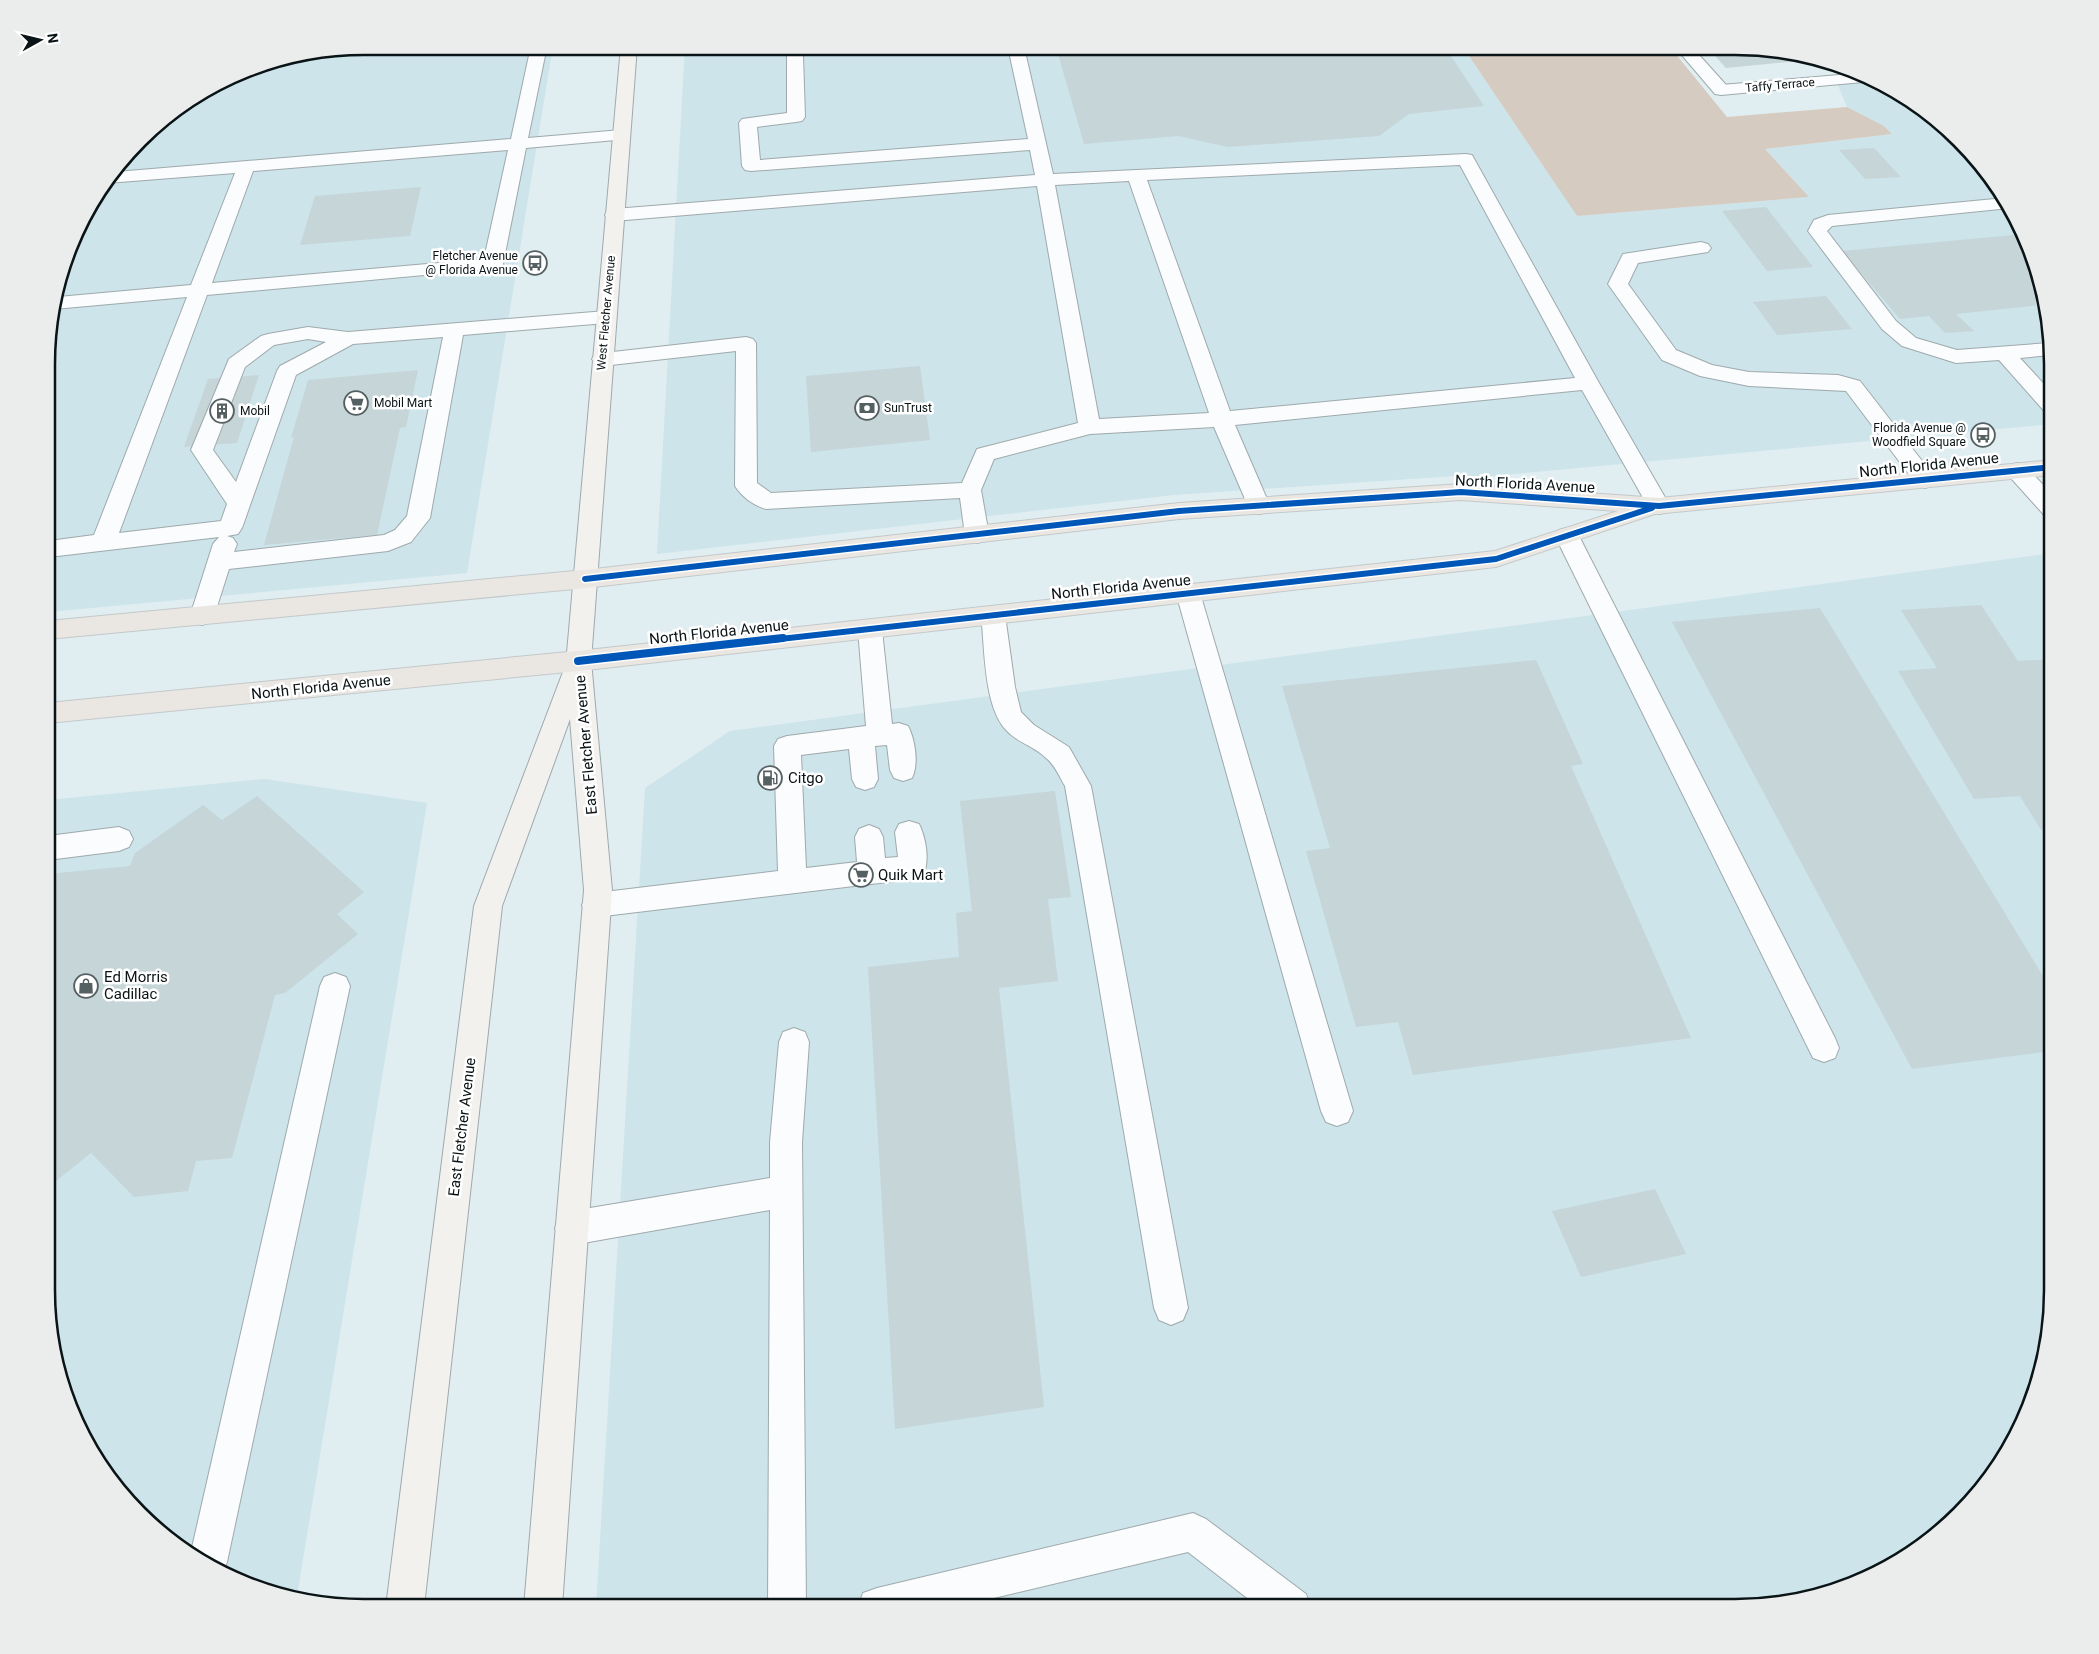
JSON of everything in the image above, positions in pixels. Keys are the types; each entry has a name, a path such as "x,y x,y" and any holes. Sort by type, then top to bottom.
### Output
{"main road":[{"name":"West Fletcher Avenue","path":"584,580 628,55"},
{"name":"North Florida Avenue","path":"55,629 584,580 1179,512 1461,492 1659,506 2044,468"},
{"name":"North Florida Avenue","path":"55,712 578,661 870,630 1496,559 1659,506"},
{"name":"East Fletcher Avenue","path":"544,1599 598,890 578,661 584,580"},
{"name":"East Fletcher Avenue","path":"406,1599 488,906 578,661"}],"street":[{"path":"61,302 493,264 520,144 537,55"},
{"path":"753,204 748,123 796,117 795,55"},
{"path":"1018,55 1038,144 1043,180 1090,428"},
{"name":"Taffy Terrace","path":"1690,55 1721,90 1853,79"},
{"path":"118,177 622,135"},
{"path":"752,166 1038,144"},
{"path":"614,215 1043,180 1466,160 1588,383 1659,506"},
{"path":"103,543 246,167"},
{"path":"1136,176 1222,419 1259,506"},
{"path":"2000,204 1828,221 1821,224 1816,231 1889,325 1909,342 1956,358 2043,350"},
{"path":"1701,248 1630,258 1618,284 1669,355 1707,371 1749,379 1838,382 1853,386 1925,480"},
{"path":"239,504 202,450 236,364 268,340 308,333 348,338 606,318"},
{"path":"219,562 388,543 403,536 418,518 454,330"},
{"path":"202,616 230,528 287,371 348,338"},
{"path":"602,359 746,343 746,486 766,500 970,490"},
{"path":"2004,353 2044,397"},
{"path":"976,535 970,490 984,454 1017,444 1090,428 1222,419 1588,383"},
{"path":"2017,471 2044,500"},
{"path":"55,547 230,528"},
{"path":"1567,536 1824,1048"},
{"path":"1188,593 1337,1111"},
{"path":"993,615 1004,693 1010,719 1027,734 1051,747 1064,760 1078,786 1171,1308"},
{"path":"865,779 870,736 870,630"},
{"path":"792,882 787,746 899,733 903,770"},
{"path":"596,905 913,866 909,832"},
{"path":"869,837 872,871"},
{"path":"55,847 118,839"},
{"path":"209,1558 335,986"},
{"path":"787,1599 786,1142 794,1042"},
{"path":"572,1228 786,1191"},
{"path":"911,1599 1193,1532 1280,1599"}],"shaded area":[{"path":"364,55 552,55 467,573 55,611 55,364 61,304 71,265 96,209 132,160 160,132 209,96 265,71 323,58"},
{"path":"685,55 1468,55 1577,216 1809,197 1765,149 1892,134 1884,126 1847,107 1837,83 1858,81 1890,96 1923,119 1954,145 1980,176 2003,209 2012,227 2028,265 2038,304 2044,364 2044,425 1482,477 1455,476 1174,495 657,554"},
{"path":"1468,55 1677,55 1727,117 1847,107 1884,126 1892,134 1765,149 1809,197 1577,216"},
{"path":"2044,554 2044,1290 2038,1350 2028,1389 2003,1445 1980,1478 1954,1509 1907,1547 1872,1567 1834,1583 1776,1596 1735,1599 596,1599 645,788 730,731"},
{"path":"265,779 427,803 298,1591 265,1583 209,1558 176,1535 145,1509 119,1478 96,1445 71,1389 61,1350 55,1290 55,799"}],"building":[{"path":"1058,55 1450,55 1484,106 1409,114 1379,136 1228,147 1178,136 1084,144"},
{"path":"1714,55 1755,56 1796,61 1726,68"},
{"path":"1874,148 1901,177 1865,179 1839,150"},
{"path":"421,187 410,236 300,245 315,196"},
{"path":"1766,207 1813,267 1767,271 1722,211"},
{"path":"2015,235 2028,265 2038,305 1956,314 1974,331 1945,333 1929,316 1900,319 1842,251"},
{"path":"1826,296 1852,329 1777,335 1753,302"},
{"name":"SunTrust","path":"920,366 930,440 811,452 806,376"},
{"name":"Mobil","path":"418,370 406,427 400,428 377,535 264,545 308,380"},
{"name":"Mobil","path":"259,375 237,443 184,447 208,379"},
{"path":"1981,605 2018,661 2044,660 2044,830 2041,830 2020,796 1974,799 1898,671 1937,668 1901,610"},
{"path":"1820,608 2044,978 2044,1052 1912,1069 1672,622"},
{"path":"1536,660 1583,764 1571,766 1691,1038 1413,1075 1398,1022 1356,1027 1306,851 1330,848 1282,686"},
{"path":"1055,791 1071,897 1048,899 1058,981 999,988 1044,1407 895,1429 868,967 959,957 956,913 972,911 960,801"},
{"path":"257,796 364,892 337,914 358,934 285,993 275,995 232,1158 196,1161 188,1191 134,1197 91,1153 55,1182 55,873 130,866 135,853 203,805 222,820"},
{"path":"1655,1189 1686,1254 1581,1277 1552,1211"}],"cycle path":[{"path":"585,579 1179,511 1461,492 1659,506 2044,468"},
{"path":"578,661 1496,559 1652,508"}],"place":[{"name":"Fletcher Avenue @ Florida Avenue","path":"535,263"},
{"name":"Mobil Mart","path":"356,403"},
{"name":"SunTrust","path":"867,408"},
{"name":"Mobil","path":"222,411"},
{"name":"Florida Avenue @ Woodfield Square","path":"1983,435"},
{"name":"Citgo","path":"770,778"},
{"name":"Quik Mart","path":"861,875"},
{"name":"Ed Morris Cadillac","path":"86,986"}]}
